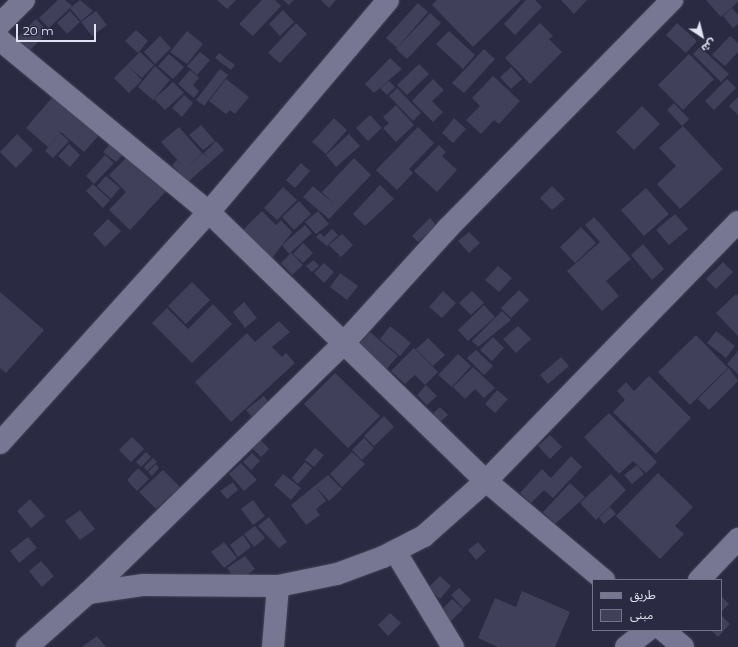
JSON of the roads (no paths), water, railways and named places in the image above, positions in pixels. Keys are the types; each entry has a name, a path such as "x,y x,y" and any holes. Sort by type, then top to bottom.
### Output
{"street":[{"path":"0,24 24,0"},
{"path":"0,443 209,212 388,0"},
{"path":"27,647 88,592 342,345 448,228 672,0"},
{"path":"0,40 209,212 342,345 486,481 603,579"},
{"path":"88,592 143,585 278,586 337,574 395,551 424,536 486,481 738,222"},
{"path":"699,579 738,539"},
{"path":"395,551 453,647"},
{"path":"273,647 278,586"},
{"path":"626,647 647,631"},
{"path":"665,631 683,647"}]}
